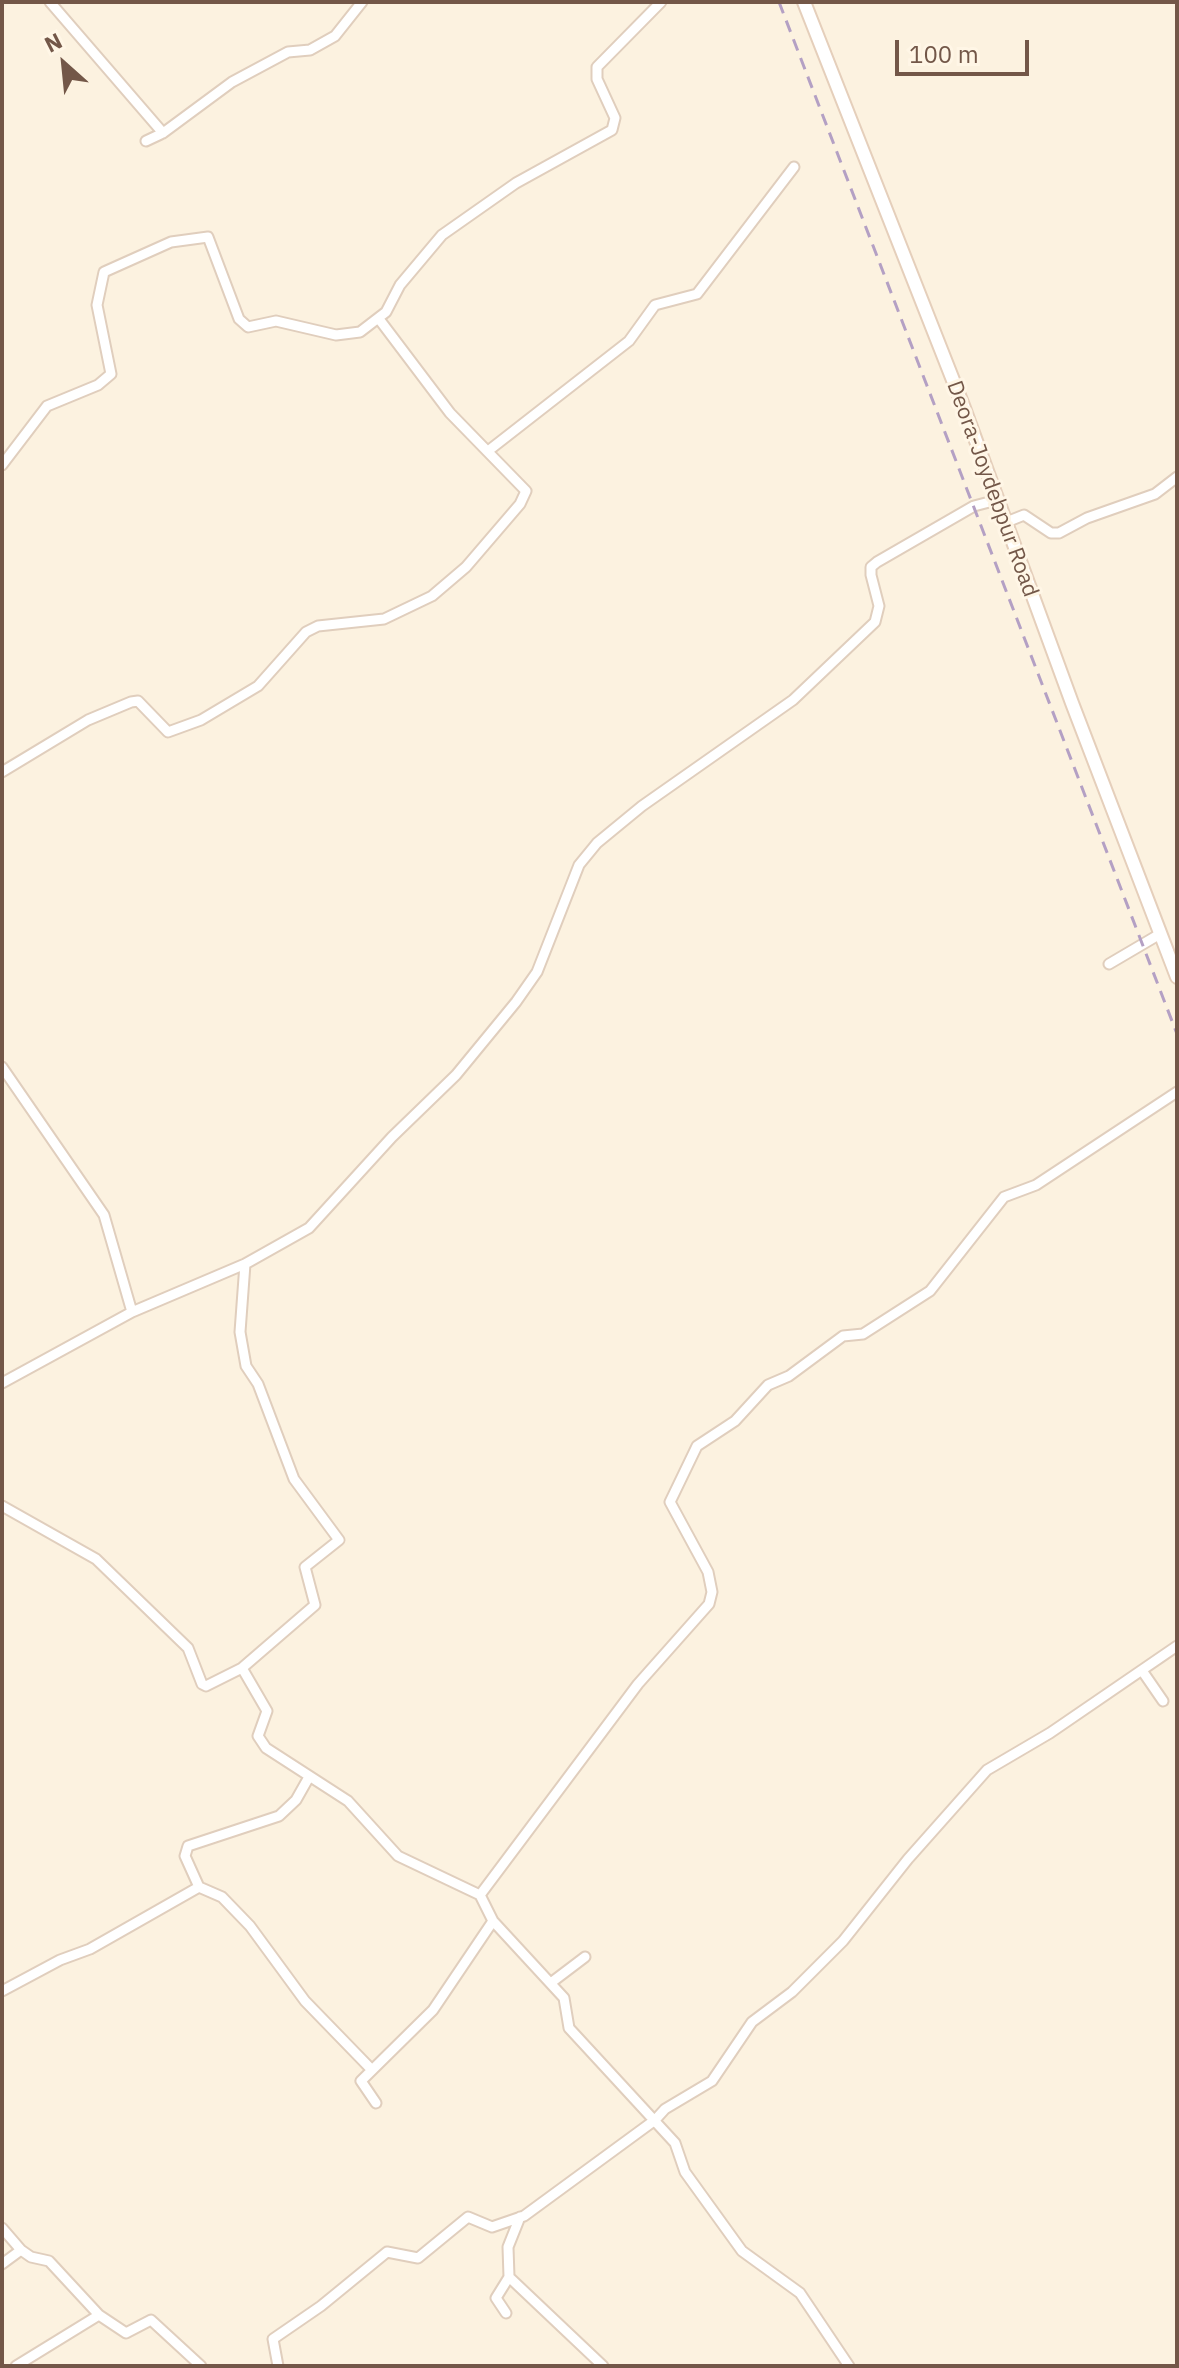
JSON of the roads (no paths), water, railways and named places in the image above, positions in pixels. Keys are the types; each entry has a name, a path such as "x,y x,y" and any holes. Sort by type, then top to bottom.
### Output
{"street":[{"path":"50,2 163,133"},
{"path":"146,141 163,133 232,82 288,52 310,50 335,36 362,2"},
{"path":"2,465 47,406 98,385 111,374 97,305 104,272 171,242 208,237 239,319 248,327 276,321 313,332 351,336 379,319 400,285 442,235 516,183 612,130 615,118 597,79 597,67 661,2"},
{"name":"Deora-Joydebpur Road","path":"804,2 964,408 1004,523 1160,934 1174,961 1177,977"},
{"path":"488,451 629,341 655,305 697,294 794,167"},
{"path":"2,772 88,720 131,702 138,701 165,730 173,732 201,720 258,686 306,632 318,626 384,619 432,596 466,567 520,504 526,491 450,413 379,319"},
{"path":"1004,523 1024,515 1051,533 1059,533 1087,518 1155,494 1177,477"},
{"path":"2,1383 132,1312 245,1264 309,1228 392,1137 456,1075 537,972 579,865 597,843 642,806 793,700 875,622 879,606 871,575 877,562 974,506 997,500"},
{"path":"1109,964 1160,934"},
{"path":"2,1067 104,1215 132,1312"},
{"path":"480,1895 638,1684 709,1604 712,1592 708,1572 670,1502 697,1446 735,1421 768,1385 789,1376 843,1336 863,1334 930,1291 1004,1197 1036,1185 1177,1092"},
{"path":"2,1506 96,1559 188,1648 202,1684 212,1684 242,1668 315,1605 305,1567 339,1540 294,1479 258,1384 246,1366 240,1332 245,1264"},
{"path":"278,2366 273,2339 321,2306 387,2252 418,2258 468,2217 489,2227 520,2217 655,2120 665,2109 715,2078 752,2022 792,1992 843,1941 908,1859 987,1770 1143,1672 1177,1646"},
{"path":"242,1668 267,1713 258,1736 262,1743 348,1801 398,1856 480,1895 493,1921 552,1982 565,2001 569,2028 675,2143 685,2172 742,2251 800,2293 849,2366"},
{"path":"1143,1672 1163,1701"},
{"path":"309,1777 296,1800 279,1816 188,1846 185,1856 199,1887 222,1897 250,1926 305,2001 371,2069"},
{"path":"2,1991 63,1959 90,1949 199,1887"},
{"path":"376,2103 361,2085 371,2069 433,2010 493,1921"},
{"path":"552,1982 585,1957"},
{"path":"506,2313 496,2298 509,2277 508,2247 520,2217"},
{"path":"2,2228 21,2250 31,2257 49,2261 99,2315 126,2333 151,2320 201,2366"},
{"path":"2,2264 21,2250"},
{"path":"509,2277 603,2366"},
{"path":"16,2366 99,2315"}],"railway":[{"path":"779,2 1177,1034"}]}
